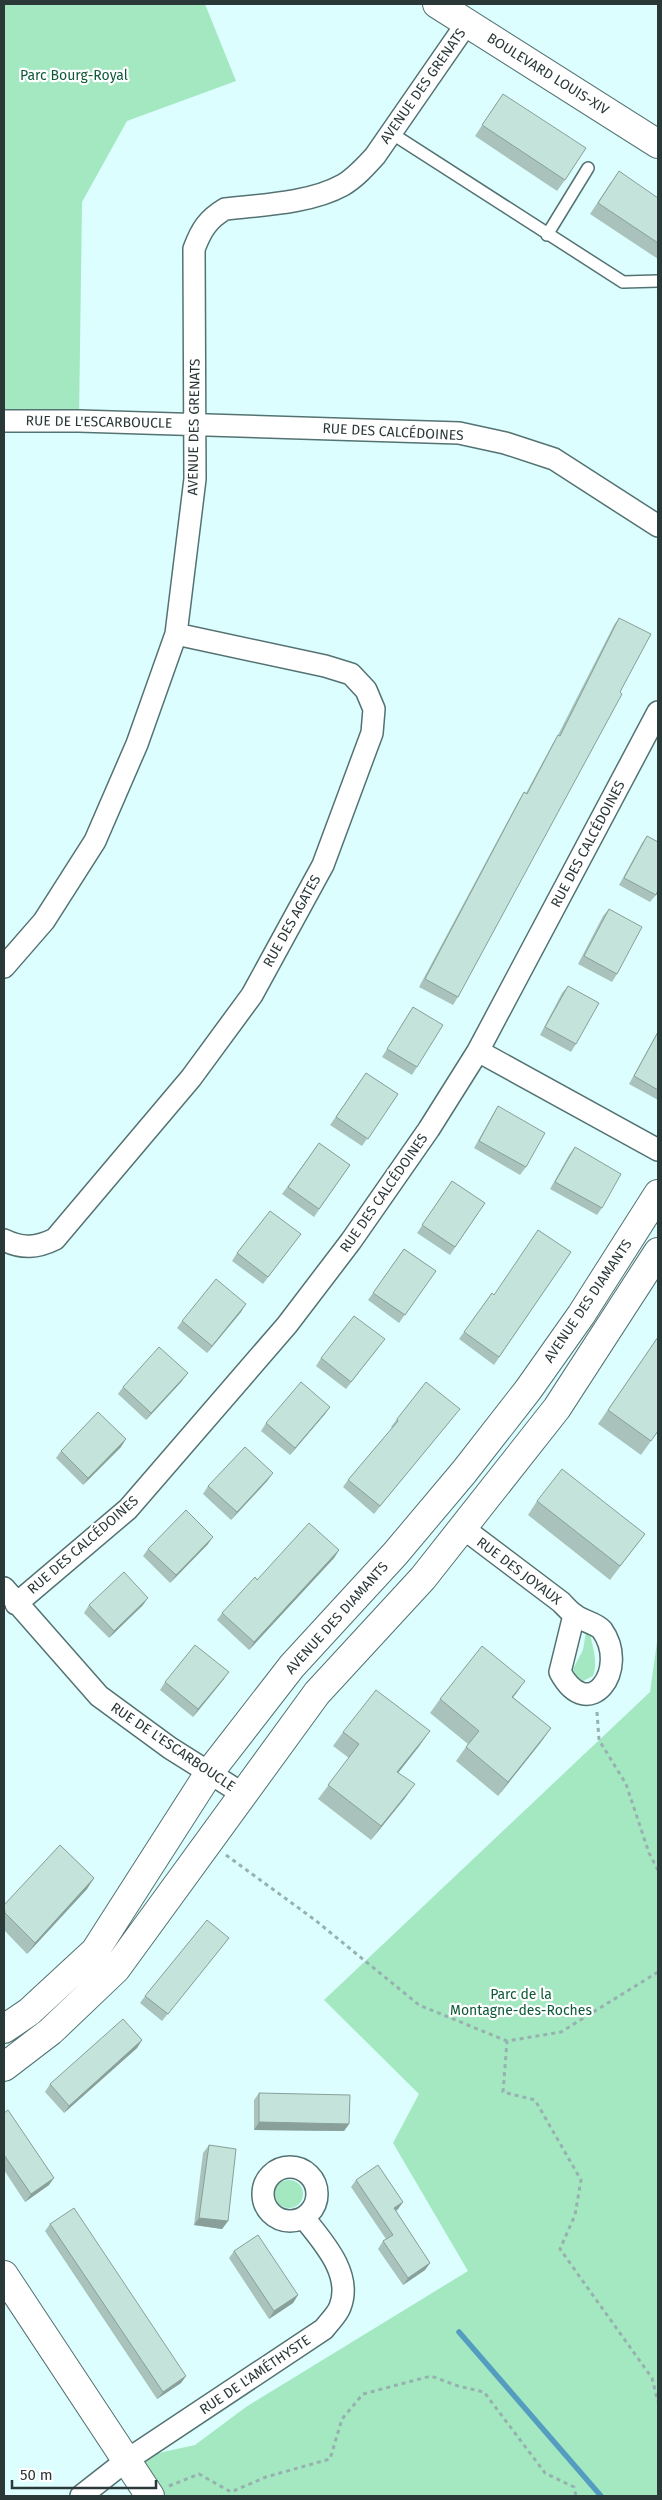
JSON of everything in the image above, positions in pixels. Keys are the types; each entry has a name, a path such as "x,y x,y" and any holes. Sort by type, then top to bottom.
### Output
{"street":[{"name":"BOULEVARD LOUIS-XIV","path":"437,4 658,144"},
{"name":"AVENUE DES GRENATS","path":"4,967 44,921 95,841 137,744 176,634 195,479 194,248 201,231 212,217 225,210 320,195 343,184 360,172 375,156 467,23"},
{"name":"RUE DE L'ESCARBOUCLE","path":"4,421 195,424"},
{"name":"RUE DES CALCÉDOINES","path":"195,424 459,433 505,443 554,459 658,526"},
{"name":"RUE DES AGATES","path":"4,1240 28,1248 55,1240 197,1070 252,995 323,865 372,733 374,709 366,690 351,674 325,666 176,634"},
{"name":"RUE DES CALCÉDOINES","path":"10,1596 128,1510 287,1325 351,1241 424,1137 478,1051 658,712"},
{"path":"478,1051 658,1150"},
{"name":"AVENUE DES DIAMANTS","path":"4,2029 29,2012 94,1951 209,1773 292,1666 395,1554 464,1472 528,1390 581,1316 658,1194"},
{"path":"4,2067 51,2031 116,1970 317,1693 423,1578 557,1408 658,1252"},
{"name":"RUE DES JOYAUX","path":"463,1528 561,1602 574,1615 600,1628 610,1644 612,1657 608,1678 602,1688 591,1693 576,1692 566,1684 560,1672 574,1615"},
{"name":"RUE DE L'ESCARBOUCLE","path":"10,1596 99,1696 170,1748 243,1794"},
{"name":"RUE DE L'AMÉTHYSTE","path":"81,2496 127,2460 324,2329 340,2309 344,2293 340,2272 330,2252 304,2218"},
{"path":"4,2275 127,2460 158,2492"}],"lane":[{"path":"391,133 547,235 623,282 658,281"},
{"path":"547,235 588,168"}],"path":[{"path":"591,1693 598,1716 598,1740 626,1784 649,1853 658,1870"},
{"path":"208,1842 315,1920 419,2005 507,2041 562,2032 658,1972"},
{"path":"507,2041 503,2092 534,2100 581,2180 575,2215 560,2249 652,2378 658,2402"},
{"path":"231,2492 266,2476 330,2459 342,2419 363,2394 431,2376 458,2386 484,2392 545,2473 574,2487 576,2496"},
{"path":"158,2492 199,2474 231,2492 234,2496"}],"green space":[{"name":"Parc Bourg-Royal","path":"4,4 205,4 236,81 127,121 82,202 79,421 4,421"},
{"path":"586,1632 590,1634 595,1666 593,1676 583,1681 577,1678 573,1669 583,1650"},
{"name":"Parc de la Montagne-des-Roches","path":"658,1635 658,2496 151,2496 127,2460 195,2445 246,2407 468,2271 393,2143 419,2094 324,2000 650,1692"},
{"path":"289,2180 299,2184 303,2194 299,2204 289,2208 279,2204 275,2194 279,2184"}],"building":[{"path":"503,94 586,148 565,180 482,125"},
{"path":"619,171 658,198 658,243 598,203"},
{"path":"619,618 651,634 620,692 622,694 458,997 425,979 524,792 527,794 558,735 560,736"},
{"path":"647,836 658,842 658,890 656,895 624,878"},
{"path":"609,909 642,927 617,974 584,956"},
{"path":"568,986 599,1003 576,1044 545,1027"},
{"path":"413,1007 443,1025 417,1067 387,1049"},
{"path":"658,1032 658,1090 634,1076"},
{"path":"366,1073 398,1094 368,1139 336,1117"},
{"path":"498,1106 545,1133 526,1167 479,1141"},
{"path":"319,1143 350,1165 319,1209 288,1187"},
{"path":"575,1147 621,1174 602,1208 555,1182"},
{"path":"452,1181 485,1203 455,1247 422,1225"},
{"path":"270,1211 301,1234 268,1277 237,1253"},
{"path":"538,1230 571,1252 499,1357 464,1332 492,1293 494,1295"},
{"path":"404,1249 436,1271 405,1315 373,1293"},
{"path":"216,1279 246,1304 212,1346 182,1321"},
{"path":"354,1316 385,1339 351,1382 321,1358"},
{"path":"658,1337 658,1431 651,1441 608,1410"},
{"path":"159,1347 188,1373 151,1413 123,1387"},
{"path":"301,1382 330,1407 295,1448 266,1423"},
{"path":"426,1382 460,1409 380,1506 348,1480 398,1421 397,1419"},
{"path":"98,1412 126,1439 88,1478 61,1451"},
{"path":"245,1447 273,1473 237,1512 208,1486"},
{"path":"562,1469 645,1534 620,1566 537,1501"},
{"path":"186,1510 213,1537 176,1575 148,1549"},
{"path":"309,1523 339,1550 254,1642 222,1613 255,1577 257,1580"},
{"path":"124,1572 148,1598 114,1631 89,1605"},
{"path":"195,1645 229,1672 198,1709 165,1682"},
{"path":"482,1646 525,1681 512,1697 551,1728 508,1782 466,1747 479,1731 440,1699"},
{"path":"376,1690 430,1731 397,1772 415,1784 381,1826 328,1785 359,1744 343,1732"},
{"path":"60,1845 94,1878 35,1943 5,1913 4,1905"},
{"path":"207,1920 229,1938 168,2014 145,1996"},
{"path":"123,2019 142,2040 69,2106 50,2084"},
{"path":"259,2093 350,2095 349,2124 259,2122"},
{"path":"8,2110 54,2178 31,2194 4,2155 4,2113"},
{"path":"209,2145 236,2149 228,2221 199,2218"},
{"path":"378,2165 403,2202 394,2208 430,2263 408,2278 383,2241 393,2235 356,2180"},
{"path":"74,2208 186,2376 163,2392 50,2224"},
{"path":"258,2235 298,2295 274,2311 234,2251"}],"waterway":[{"path":"459,2332 601,2496"}]}
